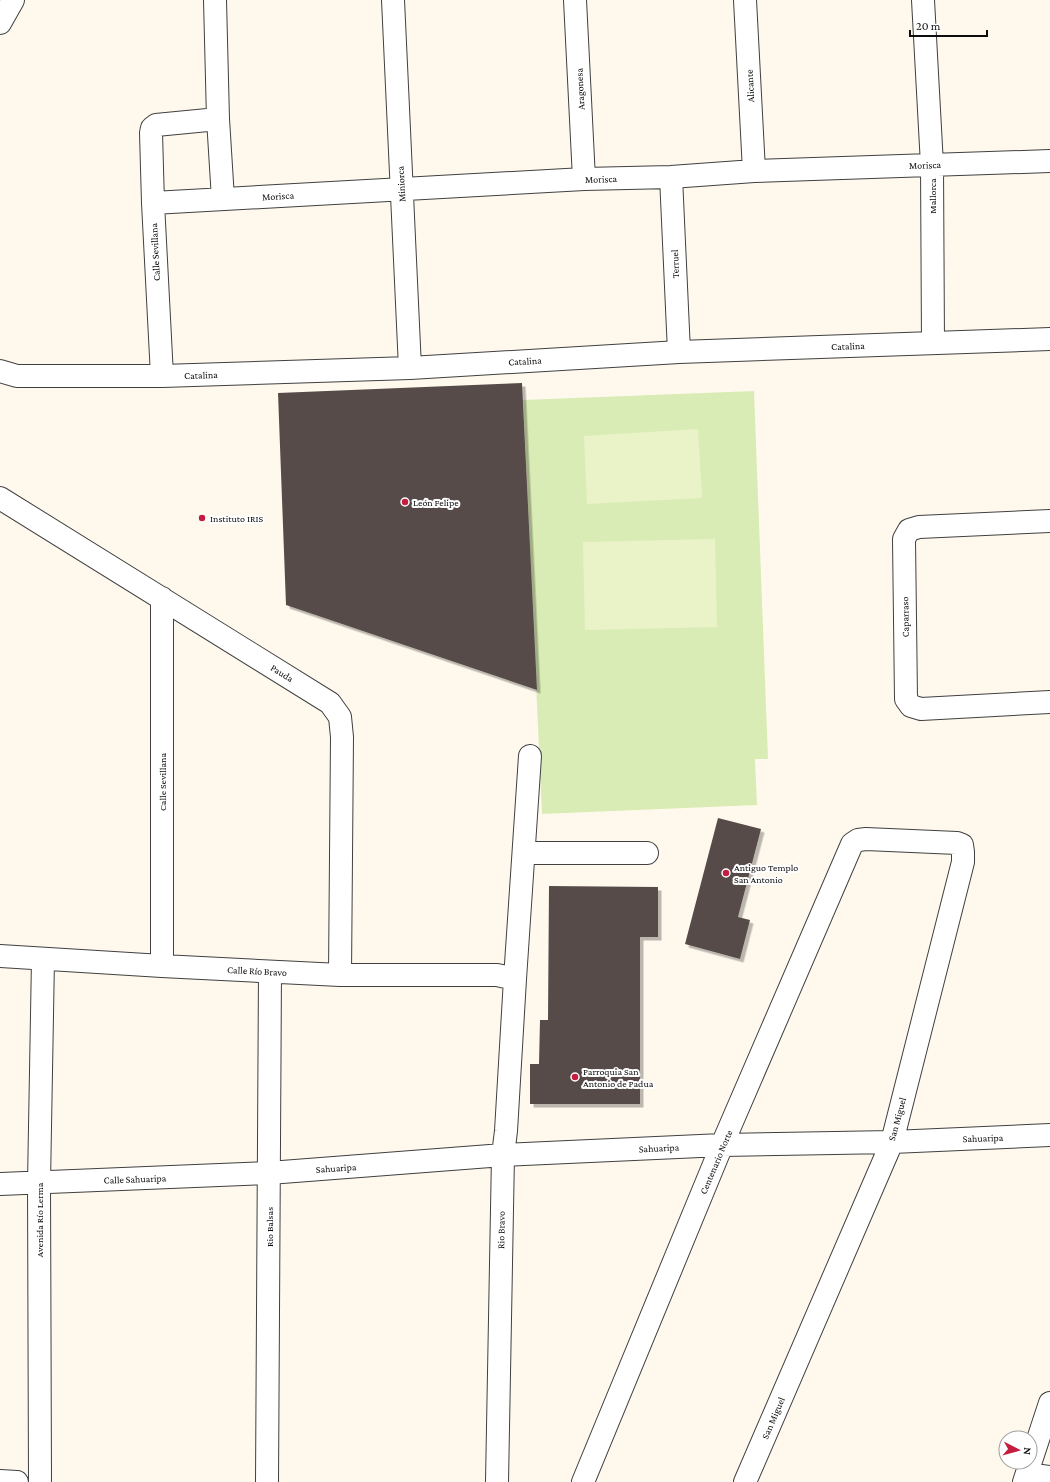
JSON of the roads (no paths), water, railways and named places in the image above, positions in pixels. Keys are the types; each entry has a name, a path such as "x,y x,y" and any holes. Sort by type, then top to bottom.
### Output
{"street":[{"path":"0,23 13,0"},
{"path":"215,0 218,118 223,199"},
{"name":"Miniorca","path":"393,0 410,368"},
{"name":"Aragonesa","path":"575,0 584,179"},
{"name":"Alicante","path":"745,0 754,171"},
{"name":"Mallorca","path":"923,0 932,165 933,343"},
{"name":"Calle Sevillana","path":"162,376 153,203 152,128 156,125 218,118"},
{"name":"Morisca","path":"153,203 401,188 584,179 672,177 754,171 1050,161"},
{"name":"Terruel","path":"672,177 679,352"},
{"name":"Catalina","path":"0,371 17,376 162,376 410,368 679,352 1050,339"},
{"name":"Pauda","path":"0,498 330,703 340,717 342,737 340,975"},
{"name":"Caparraso","path":"1050,521 919,527 909,530 904,539 906,699 911,706 921,709 1050,702"},
{"name":"Calle Sevillana","path":"162,598 162,966"},
{"name":"Rio Bravo","path":"497,1482 503,1155 506,1132 530,756"},
{"name":"San Miguel","path":"745,1482 892,1142 963,862 962,845 957,842 866,839 858,840 852,844"},
{"name":"Centenario Norte","path":"582,1482 722,1146 852,844"},
{"path":"524,854 648,853"},
{"name":"Calle Río Bravo","path":"0,956 270,972 340,975 497,975 515,979"},
{"name":"Avenida Río Lerma","path":"40,1482 39,1183 43,959"},
{"name":"Rio Balsas","path":"267,1482 270,972"},
{"name":"Sahuaripa","path":"269,1173 503,1155 722,1146 892,1142 1050,1135"},
{"name":"Calle Sahuaripa","path":"0,1184 269,1173"},
{"path":"1050,1403 1026,1478 1050,1477"},
{"path":"0,1481 17,1482"}],"place":[{"name":"León Felipe","path":"405,502"},
{"name":"Instituto IRIS","path":"202,518"},
{"name":"Antiguo Templo San Antonio","path":"726,873"},
{"name":"Parroquia San Antonio de Padua","path":"575,1077"}]}
